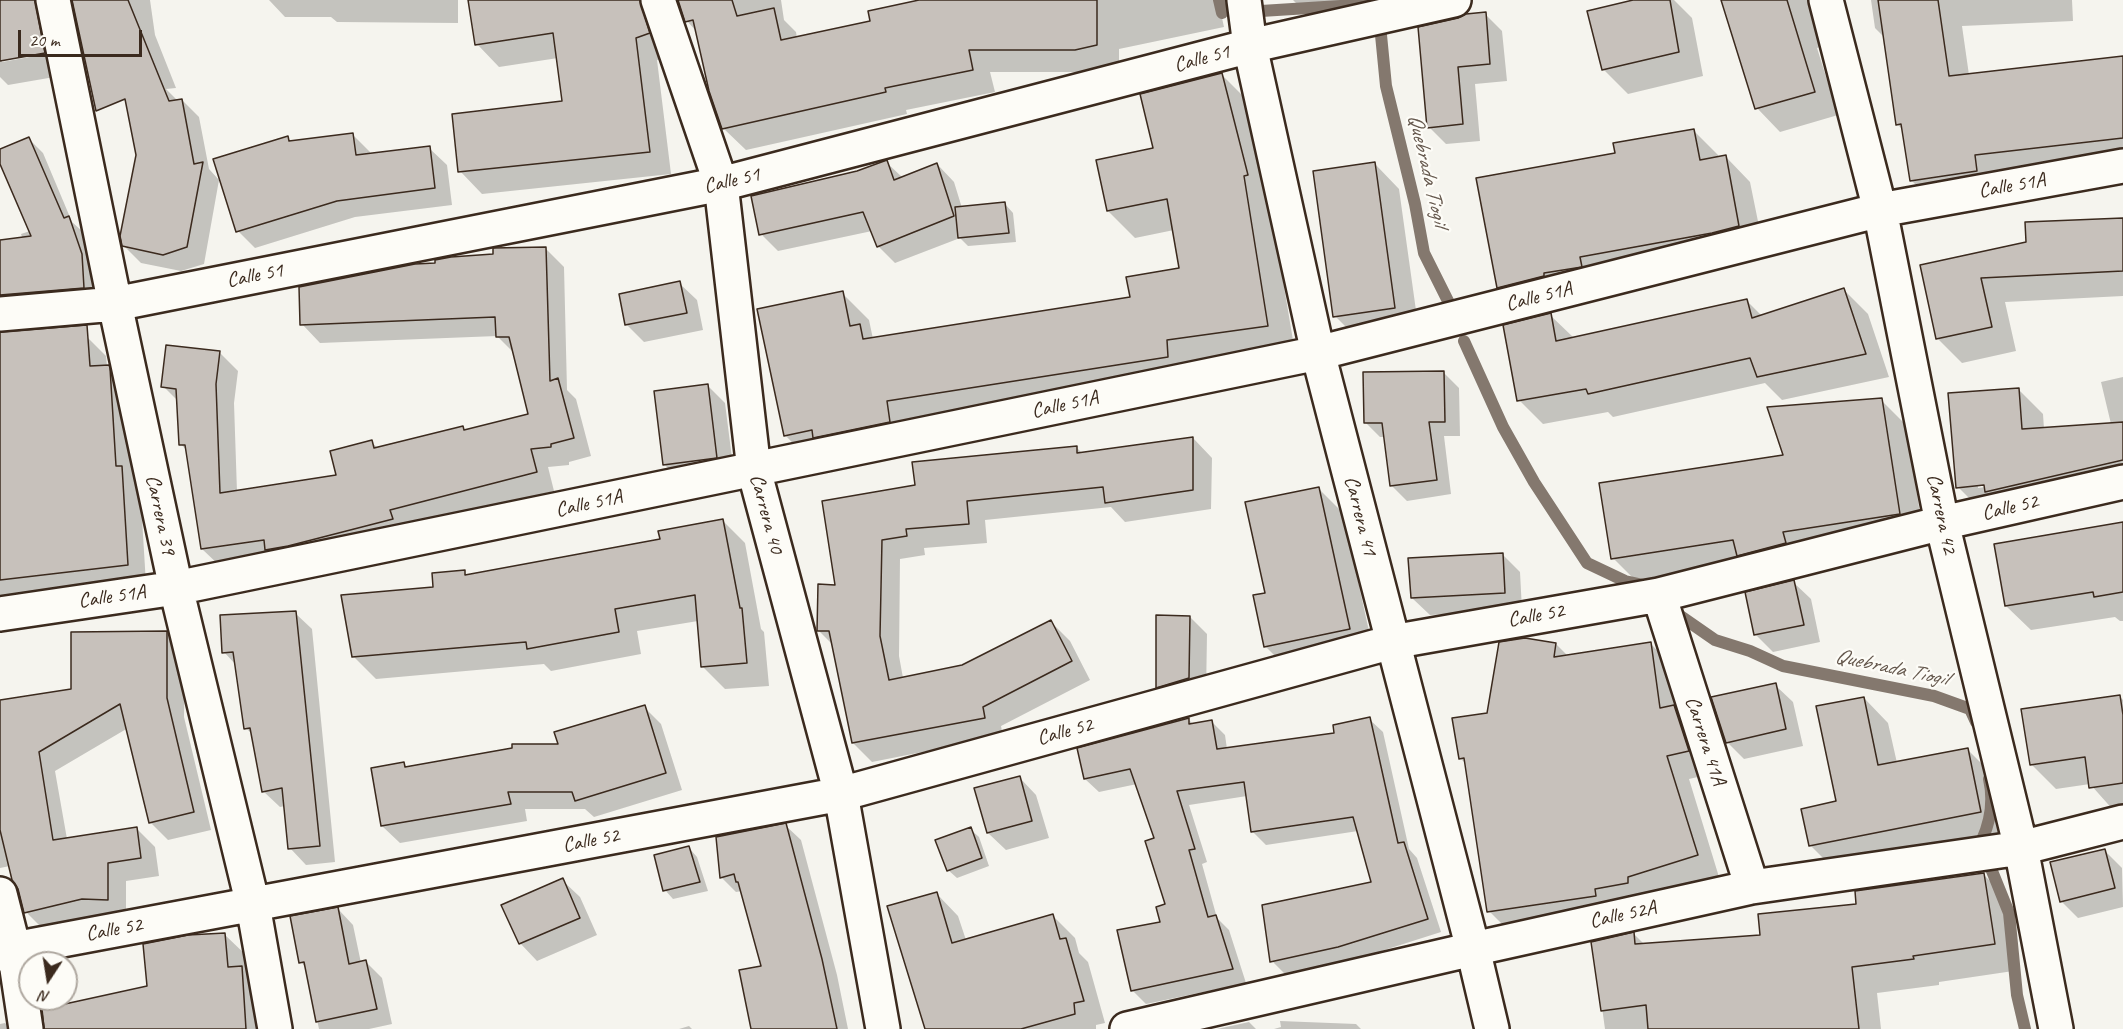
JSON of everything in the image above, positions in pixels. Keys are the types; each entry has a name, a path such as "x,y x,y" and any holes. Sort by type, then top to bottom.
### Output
{"street":[{"name":"Carrera 39","path":"53,0 176,588 253,905 275,1029"},
{"name":"Carrera 40","path":"658,0 721,184 754,470 841,794 883,1029"},
{"name":"Carrera 41","path":"1244,0 1250,46 1318,353 1492,1029"},
{"name":"Calle 51","path":"0,314 115,304 721,184 1250,46 1454,0"},
{"name":"Carrera 42","path":"1826,0 1880,210 1942,523 2021,848 2056,1029"},
{"name":"Calle 51A","path":"0,614 176,588 1318,353 1880,210 2123,166"},
{"name":"Calle 52","path":"7,951 841,794 1392,642 1659,595 1942,523 2123,482"},
{"name":"Carrera 41A","path":"1659,595 1752,887"},
{"name":"Calle 52A","path":"1127,1029 1752,887 2021,848 2123,822"},
{"path":"0,894 7,951 26,1029"}],"building":[{"path":"0,0 35,0 45,53 0,61"},
{"path":"72,0 128,0 169,101 182,99 194,164 203,162 187,247 163,255 122,246 120,236 136,155 125,99 96,111"},
{"path":"468,0 640,0 650,33 636,38 650,152 458,172 452,114 562,101 553,33 475,45"},
{"path":"678,0 732,0 737,16 774,8 781,40 870,21 868,11 919,0 1097,0 1097,45 1075,50 969,50 973,70 885,88 886,92 722,129 709,91 693,20 685,22"},
{"path":"1633,0 1670,0 1679,52 1602,70 1587,11"},
{"path":"1721,0 1787,0 1815,92 1755,109"},
{"path":"1878,0 1938,0 1949,76 2123,56 2123,138 1975,155 1977,171 1910,181 1901,124 1896,125"},
{"path":"1486,12 1490,64 1458,67 1463,124 1427,128 1418,27 1466,14"},
{"path":"1222,73 1248,175 1244,176 1268,326 1167,340 1168,357 887,401 890,422 813,438 812,430 784,436 757,309 843,291 850,326 860,324 863,339 1130,297 1126,277 1179,268 1167,199 1107,211 1096,160 1153,148 1140,94"},
{"path":"1694,129 1700,160 1726,155 1739,226 1580,257 1582,267 1544,273 1544,276 1497,288 1476,178 1615,153 1613,143"},
{"path":"353,133 356,155 430,146 435,188 337,201 236,232 213,159 288,136 289,141"},
{"path":"29,137 64,218 69,216 82,254 84,288 0,295 0,240 31,236 0,164 0,149"},
{"path":"887,160 894,180 937,163 954,216 877,247 863,212 759,235 751,196 857,171"},
{"path":"1375,162 1395,308 1333,317 1313,171"},
{"path":"1005,202 1009,233 958,238 955,207"},
{"path":"2123,218 2123,271 1981,278 1992,327 1936,339 1920,265 2026,242 2025,222"},
{"path":"546,247 550,381 558,378 574,438 551,444 551,447 531,449 537,472 390,510 393,519 288,546 265,550 264,540 201,549 185,445 179,445 176,389 161,387 166,345 220,351 216,384 220,493 336,475 330,451 372,440 374,448 463,426 464,430 528,414 509,337 496,337 495,317 300,325 299,287 415,264 435,263 435,260 451,257 493,254 493,248"},
{"path":"680,281 687,313 625,325 619,294"},
{"path":"1844,288 1866,354 1757,377 1750,358 1588,394 1586,389 1517,401 1503,325 1551,313 1556,341 1747,299 1752,318"},
{"path":"87,325 90,366 109,365 110,368 116,466 122,466 128,565 0,580 0,332"},
{"path":"1444,371 1445,422 1429,422 1437,480 1390,486 1382,423 1364,423 1363,372"},
{"path":"708,384 717,458 663,465 654,391"},
{"path":"2019,388 2022,429 2123,422 2123,460 1985,492 1984,485 1956,488 1948,393"},
{"path":"1882,398 1900,514 1783,532 1786,543 1737,556 1733,540 1611,559 1599,483 1783,455 1767,407"},
{"path":"1193,437 1193,490 1105,503 1103,487 967,501 969,524 906,529 907,536 882,540 880,636 889,680 962,665 1051,620 1072,661 983,707 985,718 852,743 829,631 817,631 818,584 835,585 822,501 915,485 912,462 1077,446 1077,453"},
{"path":"1319,487 1350,629 1264,647 1253,595 1265,593 1245,502"},
{"path":"723,519 740,608 742,608 747,663 701,667 695,595 615,609 619,632 527,649 526,642 352,657 341,595 433,587 432,573 465,570 465,575 660,539 658,531"},
{"path":"2123,522 2123,592 2094,597 2093,592 2005,606 1994,544"},
{"path":"1503,553 1505,593 1411,598 1408,558"},
{"path":"1794,580 1804,625 1754,635 1745,592"},
{"path":"296,611 320,846 288,849 282,788 262,792 250,728 244,729 233,652 222,653 220,615"},
{"path":"1156,615 1190,616 1189,678 1156,688"},
{"path":"167,631 167,698 194,812 149,823 120,704 39,752 53,840 137,827 141,858 108,863 108,900 82,899 24,913 18,889 12,880 0,830 0,700 71,689 71,632"},
{"path":"1525,638 1556,643 1554,657 1651,642 1660,708 1674,705 1689,751 1667,756 1698,855 1628,877 1628,883 1595,889 1596,896 1487,912 1464,758 1459,759 1452,718 1487,713 1499,642"},
{"path":"1776,683 1786,729 1726,743 1711,697"},
{"path":"2120,695 2123,715 2123,783 2089,788 2085,757 2030,765 2021,709"},
{"path":"1864,697 1878,765 1968,748 1981,812 1809,846 1801,809 1836,801 1816,706"},
{"path":"645,705 666,773 575,801 572,792 508,792 511,804 381,826 371,768 404,762 405,767 512,748 512,744 558,744 554,732"},
{"path":"1370,717 1398,843 1404,842 1428,919 1338,947 1270,962 1262,905 1371,882 1353,817 1251,832 1244,782 1177,791 1195,849 1189,850 1208,917 1216,915 1233,969 1131,991 1117,930 1160,922 1156,907 1165,904 1145,841 1154,838 1130,769 1084,779 1077,748 1189,718 1189,724 1212,720 1217,749 1334,733 1333,725"},
{"path":"1020,776 1032,821 987,833 974,788"},
{"path":"786,823 822,959 837,1029 751,1029 739,970 761,966 738,882 734,874 720,878 716,837"},
{"path":"971,827 982,858 947,871 935,840"},
{"path":"689,846 700,882 663,891 654,855"},
{"path":"2105,849 2115,888 2060,902 2050,862"},
{"path":"1984,873 1995,944 1913,956 1914,959 1852,967 1859,1029 1648,1029 1646,1005 1601,1011 1591,942 1634,932 1635,944 1760,935 1758,914 1856,904 1855,891"},
{"path":"563,878 580,918 519,944 501,905"},
{"path":"937,892 952,943 1053,914 1060,939 1066,938 1084,1001 1074,1003 1075,1014 1021,1029 925,1029 887,906"},
{"path":"338,907 349,964 366,960 377,1009 316,1022 304,962 299,963 290,916"},
{"path":"225,933 228,967 242,966 246,1029 44,1029 42,1011 78,1011 78,1001 147,986 143,944 188,935"}],"waterway":[{"name":"Quebrada Tiogil","path":"1219,0 1222,13"},
{"name":"Quebrada Tiogil","path":"1261,11 1372,4"},
{"name":"Quebrada Tiogil","path":"1381,35 1386,86 1415,204 1424,253 1452,309"},
{"name":"Quebrada Tiogil","path":"1464,341 1503,427 1534,482 1587,563 1625,581 1648,586"},
{"name":"Quebrada Tiogil","path":"1679,615 1715,640 1750,651 1783,666 1934,696 1970,709 1976,722"},
{"name":"Quebrada Tiogil","path":"1982,840 1991,810 1989,779"},
{"name":"Quebrada Tiogil","path":"1990,866 2009,913 2017,995 2025,1029"}]}
